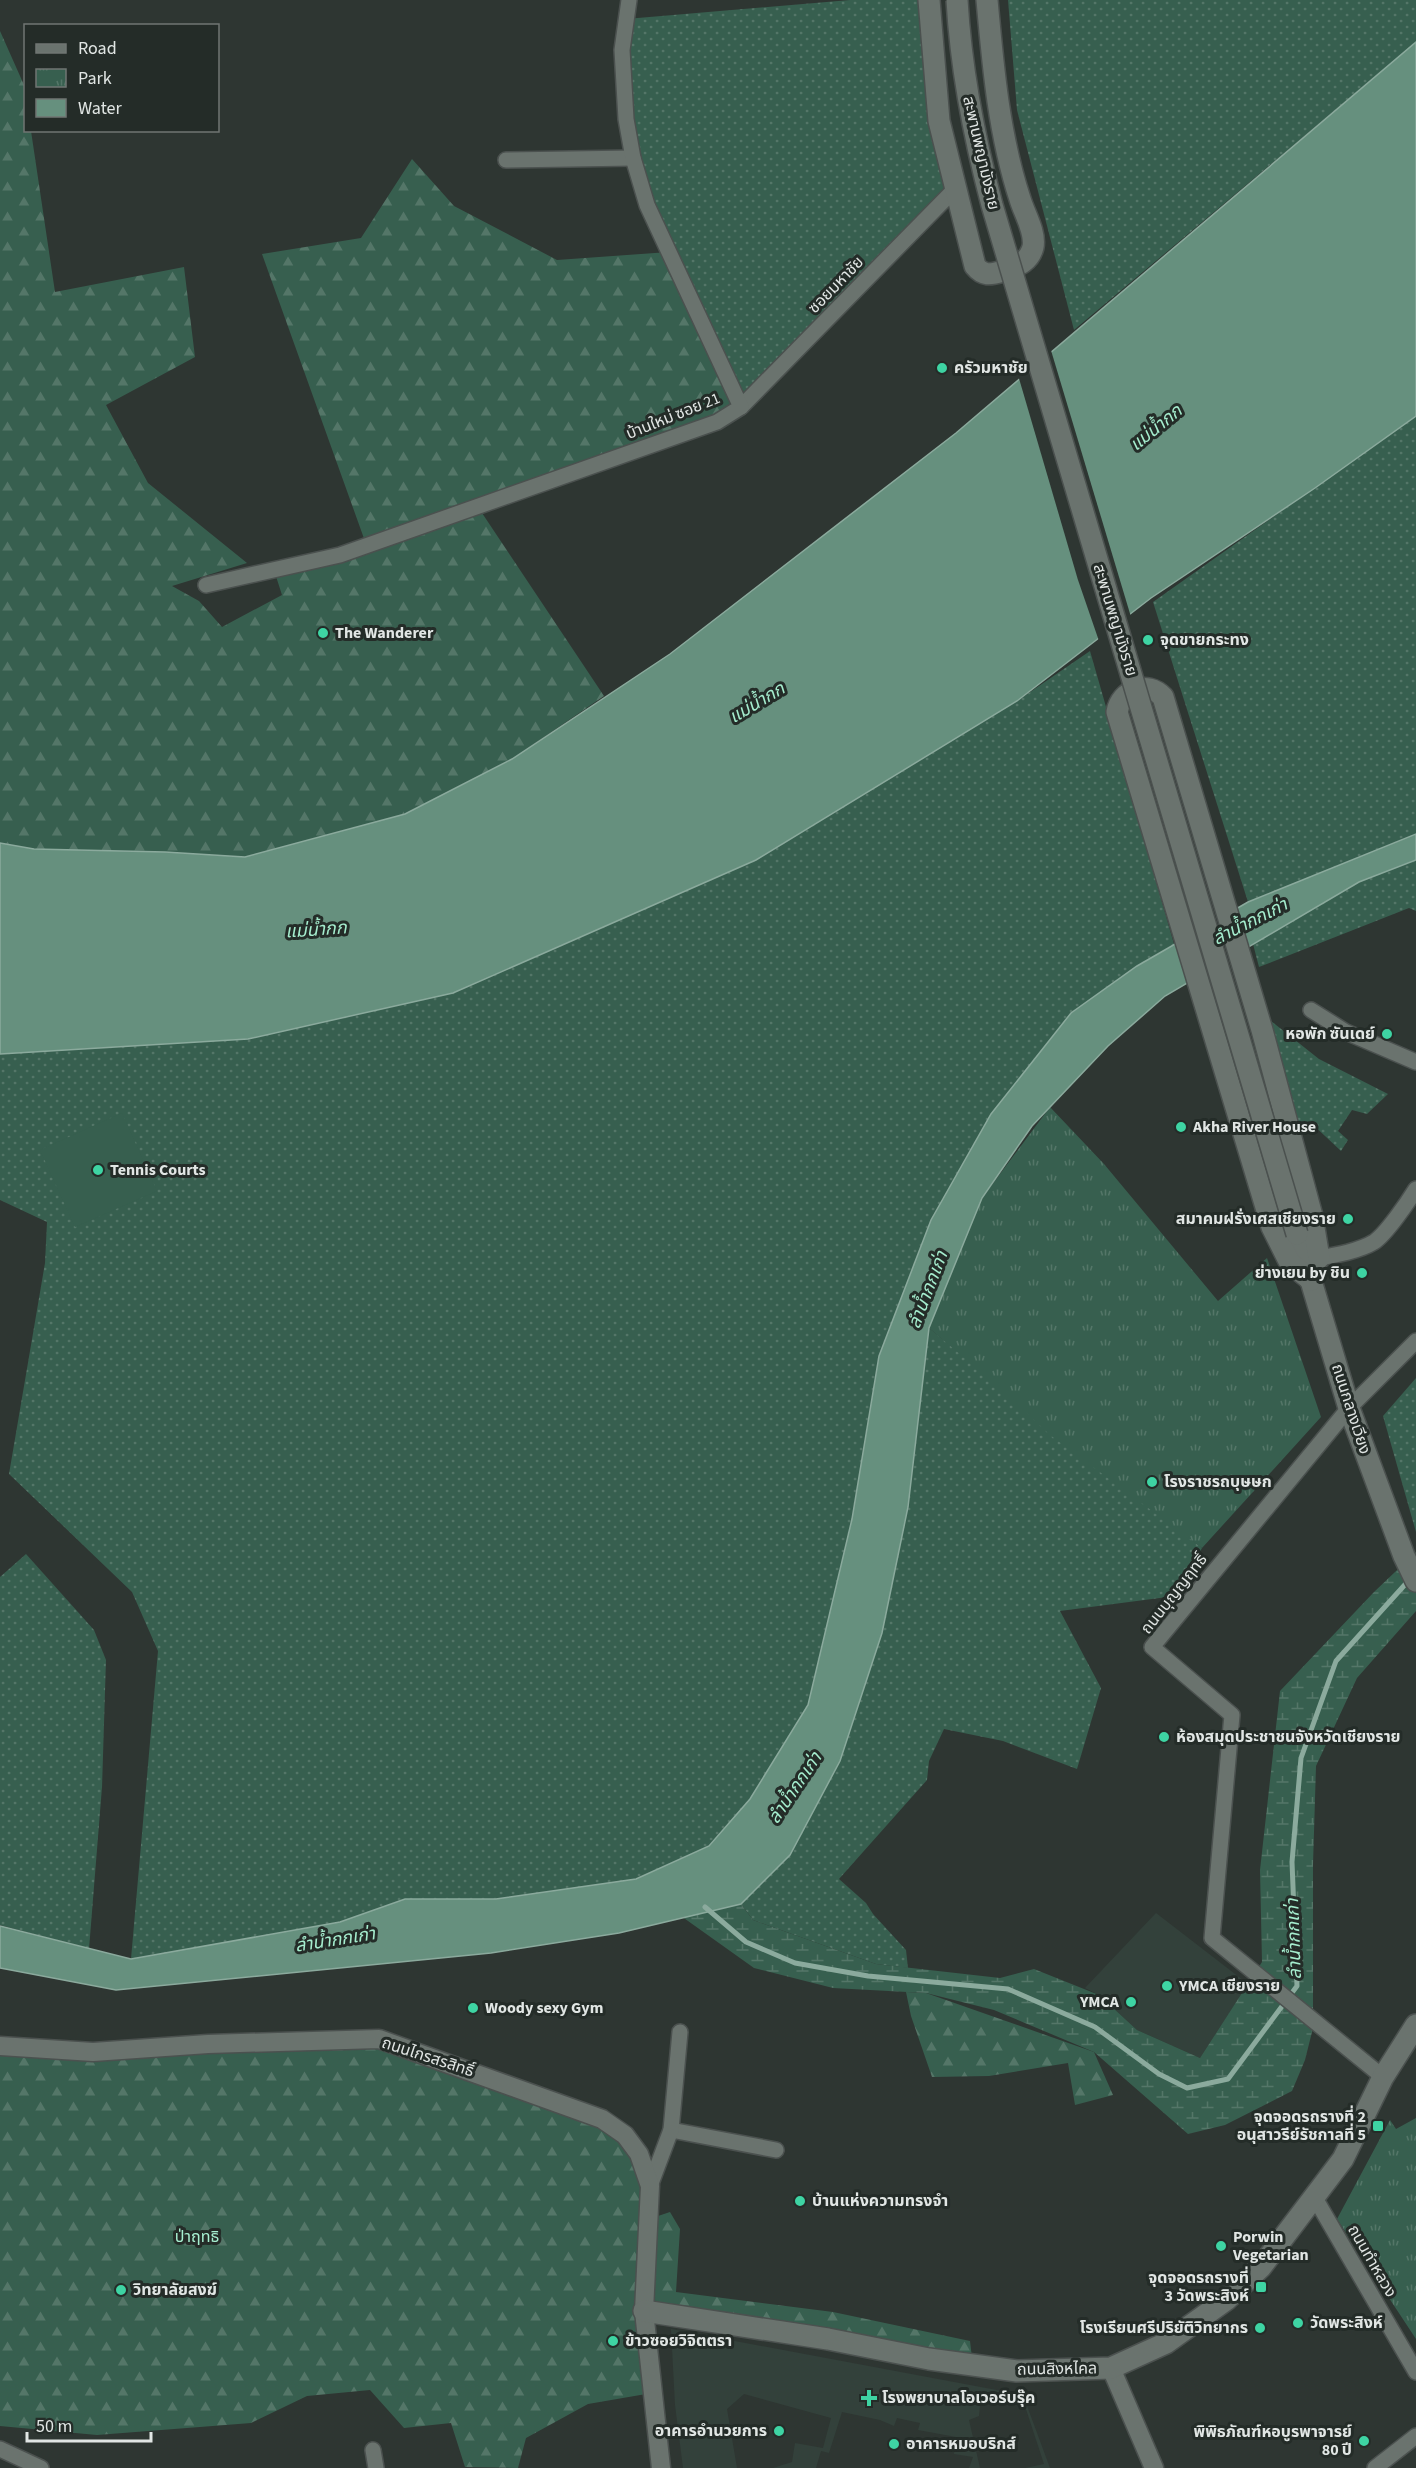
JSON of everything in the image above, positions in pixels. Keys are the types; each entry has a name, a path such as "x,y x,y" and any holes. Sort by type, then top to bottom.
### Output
{"main road":[{"path":"929,0 939,121 975,266 980,273 990,275 1022,264 1034,244 1003,132 987,0"},
{"name":"สะพานพญามังราย","path":"957,0 963,75 990,195 1297,1234"},
{"path":"1311,1280 1290,1263 1272,1227 1117,712 1121,699 1134,690 1154,689 1163,697 1242,962 1312,1216 1319,1258"},
{"name":"ถนนกลางเวียง","path":"1297,1234 1349,1408 1404,1556 1416,1581"},
{"name":"ถนนสิงหไคล","path":"644,2311 828,2339 929,2360 1017,2371 1111,2368 1166,2343 1226,2300 1261,2267 1343,2159 1383,2077 1416,2025"}],"street":[{"name":"บ้านใหม่ ซอย 21","path":"207,585 340,555 717,422 741,407 647,205 633,158 626,119 622,50 629,0"},
{"path":"506,160 633,158"},
{"name":"ซอยมหาชัย","path":"741,407 956,188"},
{"path":"1311,1010 1346,1032 1416,1062"},
{"path":"1311,1280 1319,1258 1340,1254 1374,1242 1408,1202 1416,1189"},
{"name":"ถนนบุญญฤทธิ์","path":"1383,2077 1212,1938 1232,1715 1152,1647 1349,1408 1416,1341"},
{"path":"650,2186 671,2130 680,2032"},
{"name":"ถนนไกรสรสิทธิ์","path":"0,2046 93,2052 208,2044 379,2039 602,2119 625,2135 639,2154 650,2186 644,2311 661,2468"},
{"path":"671,2130 776,2150"},
{"name":"ถนนทำหลวง","path":"1315,2198 1416,2372"},
{"path":"1111,2368 1154,2468"},
{"path":"1375,2468 1416,2436"},
{"path":"0,2449 41,2468"},
{"path":"373,2450 376,2468"}],"shaded area":[{"name":"YMCA เชียงราย","path":"1156,1913 1248,1984 1200,2058 1137,2030 1099,1995 1085,1988"},
{"name":"โรงพยาบาลโอเวอร์บรุ๊ค","path":"671,2329 1023,2395 1050,2468 1025,2468 1044,2464 1023,2400 981,2396 979,2416 969,2420 980,2468 969,2468 973,2457 954,2454 956,2437 918,2430 920,2423 897,2418 894,2426 880,2420 842,2412 829,2453 821,2451 816,2468 773,2468 792,2462 795,2443 823,2448 831,2418 744,2394 727,2409 737,2468 683,2468 675,2405"}],"green space":[{"path":"850,0 920,0 956,188 741,407 647,205 626,119 626,19"},
{"path":"1008,0 1416,0 1416,42 1074,330 1017,110"},
{"path":"0,31 24,85 24,132 31,132 55,292 184,267 195,357 106,405 148,483 247,563 172,586 199,601 222,627 282,595 274,570 478,507 604,696 512,759 405,814 245,857 165,852 34,849 0,843"},
{"path":"412,159 454,206 557,260 669,252 741,407 366,544 262,254 361,238"},
{"path":"1416,416 1416,834 1248,902 1153,602"},
{"path":"1090,651 1174,944 1137,966 1071,1013 879,1356 852,1519 808,1705 750,1799 709,1846 637,1879 496,1899 405,1899 340,1922 131,1959 158,1651 132,1592 9,1474 45,1263 47,1222 0,1200 0,1054 248,1039 756,860 1017,701"},
{"path":"1416,860 1416,911 1409,908 1259,967 1253,944 1359,882"},
{"path":"1271,1021 1319,1059 1388,1094 1367,1114 1352,1110 1338,1131 1348,1140 1341,1151 1309,1121 1299,1128 1287,1095 1269,1030"},
{"path":"1050,1107 1104,1164 1218,1301 1267,1258 1321,1417 1202,1548 1050,1435 999,1387 929,1328 982,1198"},
{"name":"Tennis Courts","path":"122,1113 157,1191 75,1227 40,1150"},
{"path":"929,1328 1202,1548 1175,1596 1060,1611 1101,1688 1077,1769 1003,1741 944,1729 929,1761 927,1780 839,1879 866,1903 906,1950 908,1968 876,1964 753,1920 741,1904 790,1855 840,1761 908,1507"},
{"path":"1416,1378 1416,1532 1383,1416"},
{"path":"1416,1552 1416,1611 1357,1678 1316,1766 1313,1865 1313,2028 1305,2060 1292,2091 1225,2125 1188,2134 1094,2052 994,2010 926,1993 833,1988 754,1968 681,1916 741,1904 753,1920 876,1964 1000,1978 1034,1969 1099,1995 1137,2030 1200,2058 1262,1962 1260,1870 1280,1691 1374,1592"},
{"path":"26,1554 94,1630 106,1660 102,1787 89,1949 0,1925 0,1577"},
{"path":"906,1992 926,1993 1094,2052 1113,2095 1075,2105 1068,2063 989,2076 932,2077 911,2016"},
{"name":"ป่าฤทธิ","path":"379,2039 602,2119 639,2154 649,2219 670,2212 680,2229 676,2292 833,2312 970,2341 972,2358 645,2311 646,2394 588,2404 526,2438 518,2468 465,2467 451,2423 404,2428 370,2390 307,2396 251,2423 97,2435 0,2426 0,2045"},
{"path":"1416,2118 1416,2339 1337,2219 1390,2120 1396,2129"}],"water":[{"name":"แม่น้ำกก","path":"1416,42 1416,416 1315,488 1151,598 1017,701 756,860 453,993 248,1039 0,1054 0,843 34,849 165,852 245,857 405,814 512,759 670,654 956,433"},
{"path":"1416,834 1416,860 1359,882 1165,996 1108,1046 1032,1126 982,1198 929,1328 908,1507 882,1633 840,1761 790,1855 741,1904 619,1933 491,1953 116,1990 0,1968 0,1926 131,1959 340,1922 405,1899 496,1899 636,1879 709,1846 750,1799 808,1705 852,1519 879,1356 931,1220 991,1114 1071,1013 1137,966 1248,902"}],"pier":[{"path":"1050,347 1131,617 1099,641 1078,580 1018,375"},
{"path":"1219,915 1232,960 1204,976 1191,931"}],"waterway":[{"name":"ลำน้ำกกเก่า","path":"705,1907 746,1942 795,1963 868,1976 1008,1989 1095,2027 1159,2074 1187,2088 1228,2079 1297,1986 1292,1862 1301,1758 1336,1661 1410,1579"}],"place":[{"name":"ครัวมหาชัย","path":"942,368"},
{"name":"The Wanderer","path":"323,633"},
{"name":"จุดขายกระทง","path":"1148,640"},
{"name":"หอพัก ซันเดย์","path":"1387,1034"},
{"name":"Akha River House","path":"1181,1127"},
{"name":"Tennis Courts","path":"98,1170"},
{"name":"สมาคมฝรั่งเศสเชียงราย","path":"1348,1219"},
{"name":"ย่างเยน by ชิน","path":"1362,1273"},
{"name":"โรงราชรถบุษษก","path":"1152,1482"},
{"name":"ห้องสมุดประชาชนจังหวัดเชียงราย","path":"1164,1737"},
{"name":"YMCA เชียงราย","path":"1167,1986"},
{"name":"YMCA","path":"1131,2002"},
{"name":"Woody sexy Gym","path":"473,2008"},
{"name":"จุดจอดรถรางที่ 2 อนุสาวรีย์รัชกาลที่ 5","path":"1378,2126"},
{"name":"บ้านแห่งความทรงจำ","path":"800,2201"},
{"name":"Porwin Vegetarian","path":"1221,2246"},
{"name":"จุดจอดรถรางที่ 3 วัดพระสิงห์","path":"1261,2287"},
{"name":"วิทยาลัยสงฆ์","path":"121,2290"},
{"name":"วัดพระสิงห์","path":"1298,2323"},
{"name":"โรงเรียนศรีปริยัติวิทยากร","path":"1260,2328"},
{"name":"ข้าวซอยวิจิตตรา","path":"613,2341"},
{"name":"โรงพยาบาลโอเวอร์บรุ๊ค","path":"869,2398"},
{"name":"อาคารอำนวยการ","path":"779,2431"},
{"name":"พิพิธภัณฑ์หอบูรพาจารย์ 80 ปี","path":"1364,2441"},
{"name":"อาคารหมอบริกส์","path":"894,2444"}]}
